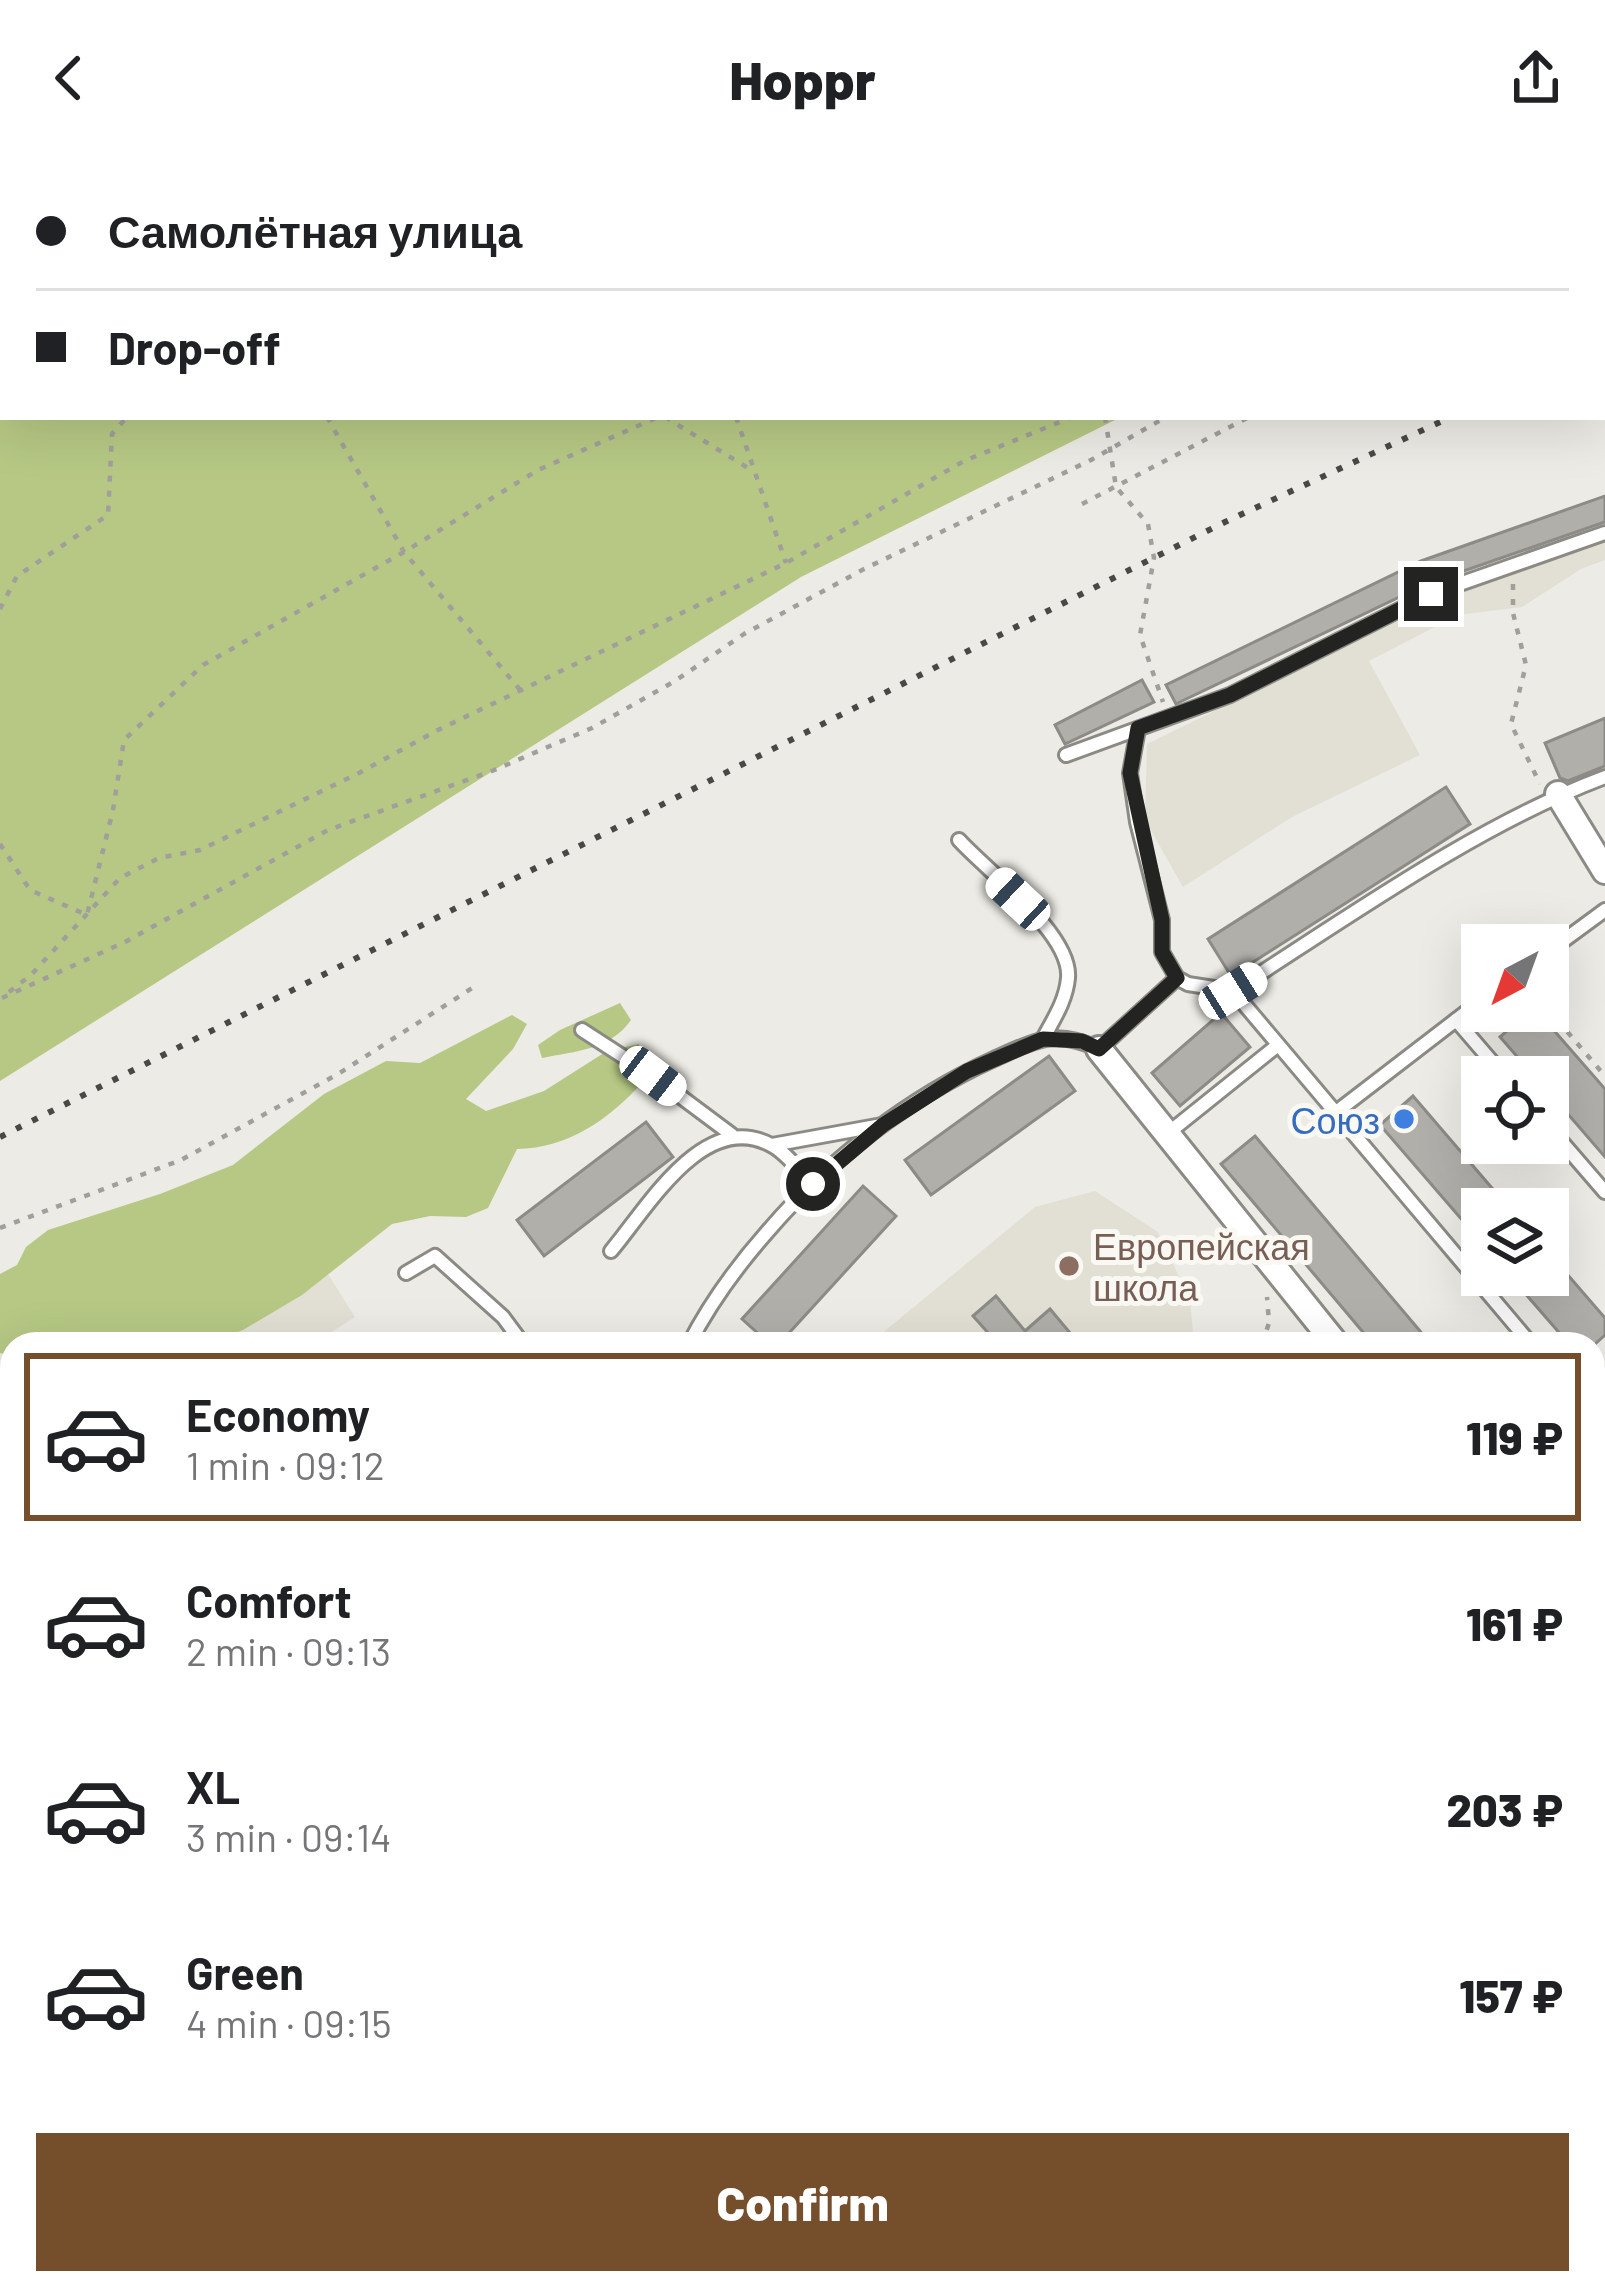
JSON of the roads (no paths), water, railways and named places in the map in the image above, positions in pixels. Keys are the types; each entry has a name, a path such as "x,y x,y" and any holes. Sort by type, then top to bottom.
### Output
{"street":[{"path":"1553,797 1605,871"},
{"path":"1099,1049 1326,1332"}],"lane":[{"path":"1066,755 1230,695 1431,594 1605,532"},
{"path":"1138,728 1132,789 1162,920 1162,952 1177,978 1233,991 1521,1332"},
{"path":"1233,991 1399,885 1553,797 1605,777"},
{"path":"959,840 1052,934 1065,956 1065,992 1043,1039"},
{"path":"1569,937 1605,910"},
{"path":"697,1332 732,1276 813,1184 883,1125 967,1071 1043,1039 1082,1041 1099,1049 1177,978"},
{"path":"1335,1113 1461,1016"},
{"path":"1456,1020 1487,1056"},
{"path":"582,1030 732,1135 772,1145 883,1125"},
{"path":"1168,1134 1278,1045"},
{"path":"611,1251 695,1151 732,1135"},
{"path":"772,1145 813,1184"},
{"path":"1569,1150 1605,1192"},
{"path":"406,1273 435,1256 514,1332"}],"railway":[{"path":"0,1137 1225,522 1445,420"}],"place":[{"name":"Союз","path":"1404,1119"},
{"name":"Европейская школа","path":"1069,1266"}]}
